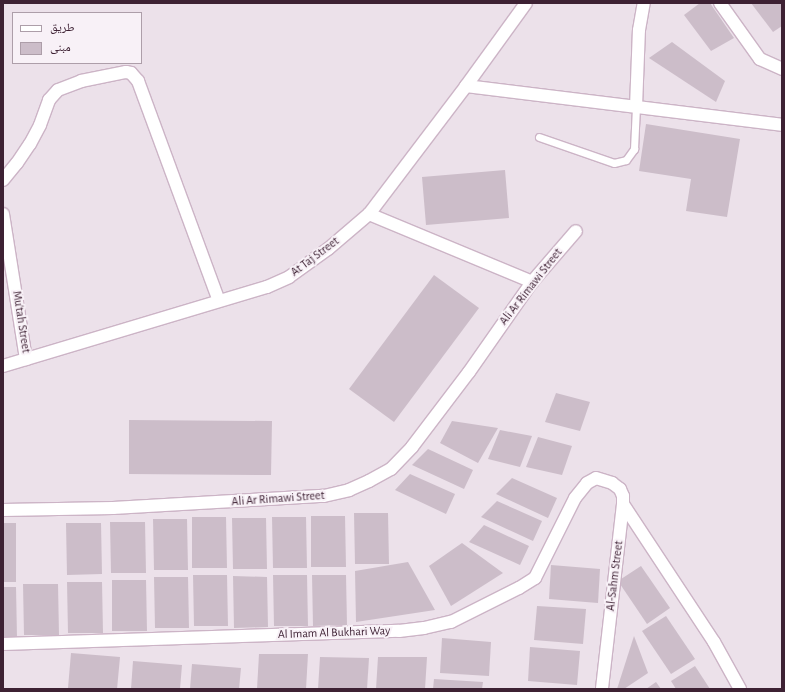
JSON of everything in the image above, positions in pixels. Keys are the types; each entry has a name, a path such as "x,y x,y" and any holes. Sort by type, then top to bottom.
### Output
{"street":[{"name":"At Taj Street","path":"3,366 267,287 288,277 328,249 369,214 466,86 526,3"},
{"path":"636,107 639,30 644,3"},
{"path":"720,3 760,59 782,69"},
{"path":"3,180 30,144 40,125 49,100 58,90 80,81 126,72 131,73 138,80 219,301"},
{"path":"466,86 782,125"},
{"name":"Mu'tah Street","path":"3,214 26,359"},
{"path":"369,214 532,282"},
{"name":"Ali Ar Rimawi Street","path":"3,510 105,508 267,500 324,496 348,490 390,469 412,446 469,372 532,282 576,231"},
{"name":"Al-Sahm Street","path":"596,478 612,483 620,489 624,504 602,689"},
{"name":"Al Imam Al Bukhari Way","path":"3,644 399,631 424,628 451,622 519,588 535,578 575,498 587,483 596,478"},
{"path":"624,504 714,642 740,689"}],"lane":[{"path":"539,137 614,163 626,160 634,149 636,107"}],"building":[{"path":"700,3 710,3 734,38 711,51 684,15"},
{"path":"751,3 782,3 782,26 773,32"},
{"path":"672,42 725,81 716,102 649,58"},
{"path":"646,124 740,139 727,217 686,211 691,179 639,171"},
{"path":"505,170 509,218 426,225 422,177"},
{"path":"434,275 479,308 394,422 349,389"},
{"path":"556,393 590,402 580,431 545,422"},
{"path":"129,420 272,421 271,475 129,474"},
{"path":"452,421 498,428 478,463 440,443"},
{"path":"500,430 532,436 520,467 488,459"},
{"path":"538,437 572,446 562,475 526,467"},
{"path":"428,449 473,470 464,489 412,465"},
{"path":"410,474 455,494 446,514 395,490"},
{"path":"512,478 557,498 548,518 496,494"},
{"path":"497,501 542,521 533,541 481,517"},
{"path":"354,513 388,513 389,564 355,564"},
{"path":"311,516 345,516 346,567 311,567"},
{"path":"192,517 226,517 227,568 192,568"},
{"path":"272,517 306,517 307,568 273,568"},
{"path":"232,518 266,518 267,569 233,569"},
{"path":"153,519 187,519 188,570 154,570"},
{"path":"110,522 145,522 146,573 111,573"},
{"path":"3,523 16,523 16,582 3,582"},
{"path":"66,523 101,523 102,574 67,575"},
{"path":"484,525 529,546 520,565 469,542"},
{"path":"462,543 503,573 451,606 429,566"},
{"path":"408,562 435,610 356,622 355,571"},
{"path":"551,565 600,569 598,603 549,599"},
{"path":"641,566 670,608 647,624 618,581"},
{"path":"193,575 227,575 228,626 194,626"},
{"path":"273,575 307,575 308,626 274,626"},
{"path":"312,575 346,575 347,625 313,626"},
{"path":"233,576 267,577 268,627 234,628"},
{"path":"154,577 188,577 189,628 155,628"},
{"path":"112,580 146,580 147,631 112,631"},
{"path":"67,582 102,582 103,633 68,633"},
{"path":"23,584 58,584 59,635 24,635"},
{"path":"3,587 16,587 17,638 3,638"},
{"path":"537,606 586,609 583,644 534,640"},
{"path":"666,616 695,659 671,674 642,631"},
{"path":"634,636 648,673 624,689 617,689"},
{"path":"442,638 491,642 489,676 440,673"},
{"path":"530,647 580,651 577,685 528,681"},
{"path":"71,653 120,657 117,689 68,688"},
{"path":"259,654 308,654 306,689 257,689"},
{"path":"320,657 369,658 367,689 318,689"},
{"path":"378,657 427,657 425,689 376,689"},
{"path":"133,661 182,665 180,689 131,689"},
{"path":"192,664 241,668 239,689 190,689"},
{"path":"695,666 710,689 676,689 671,681"},
{"path":"434,679 483,682 482,689 433,689"},
{"path":"656,682 661,689 646,689"}]}
